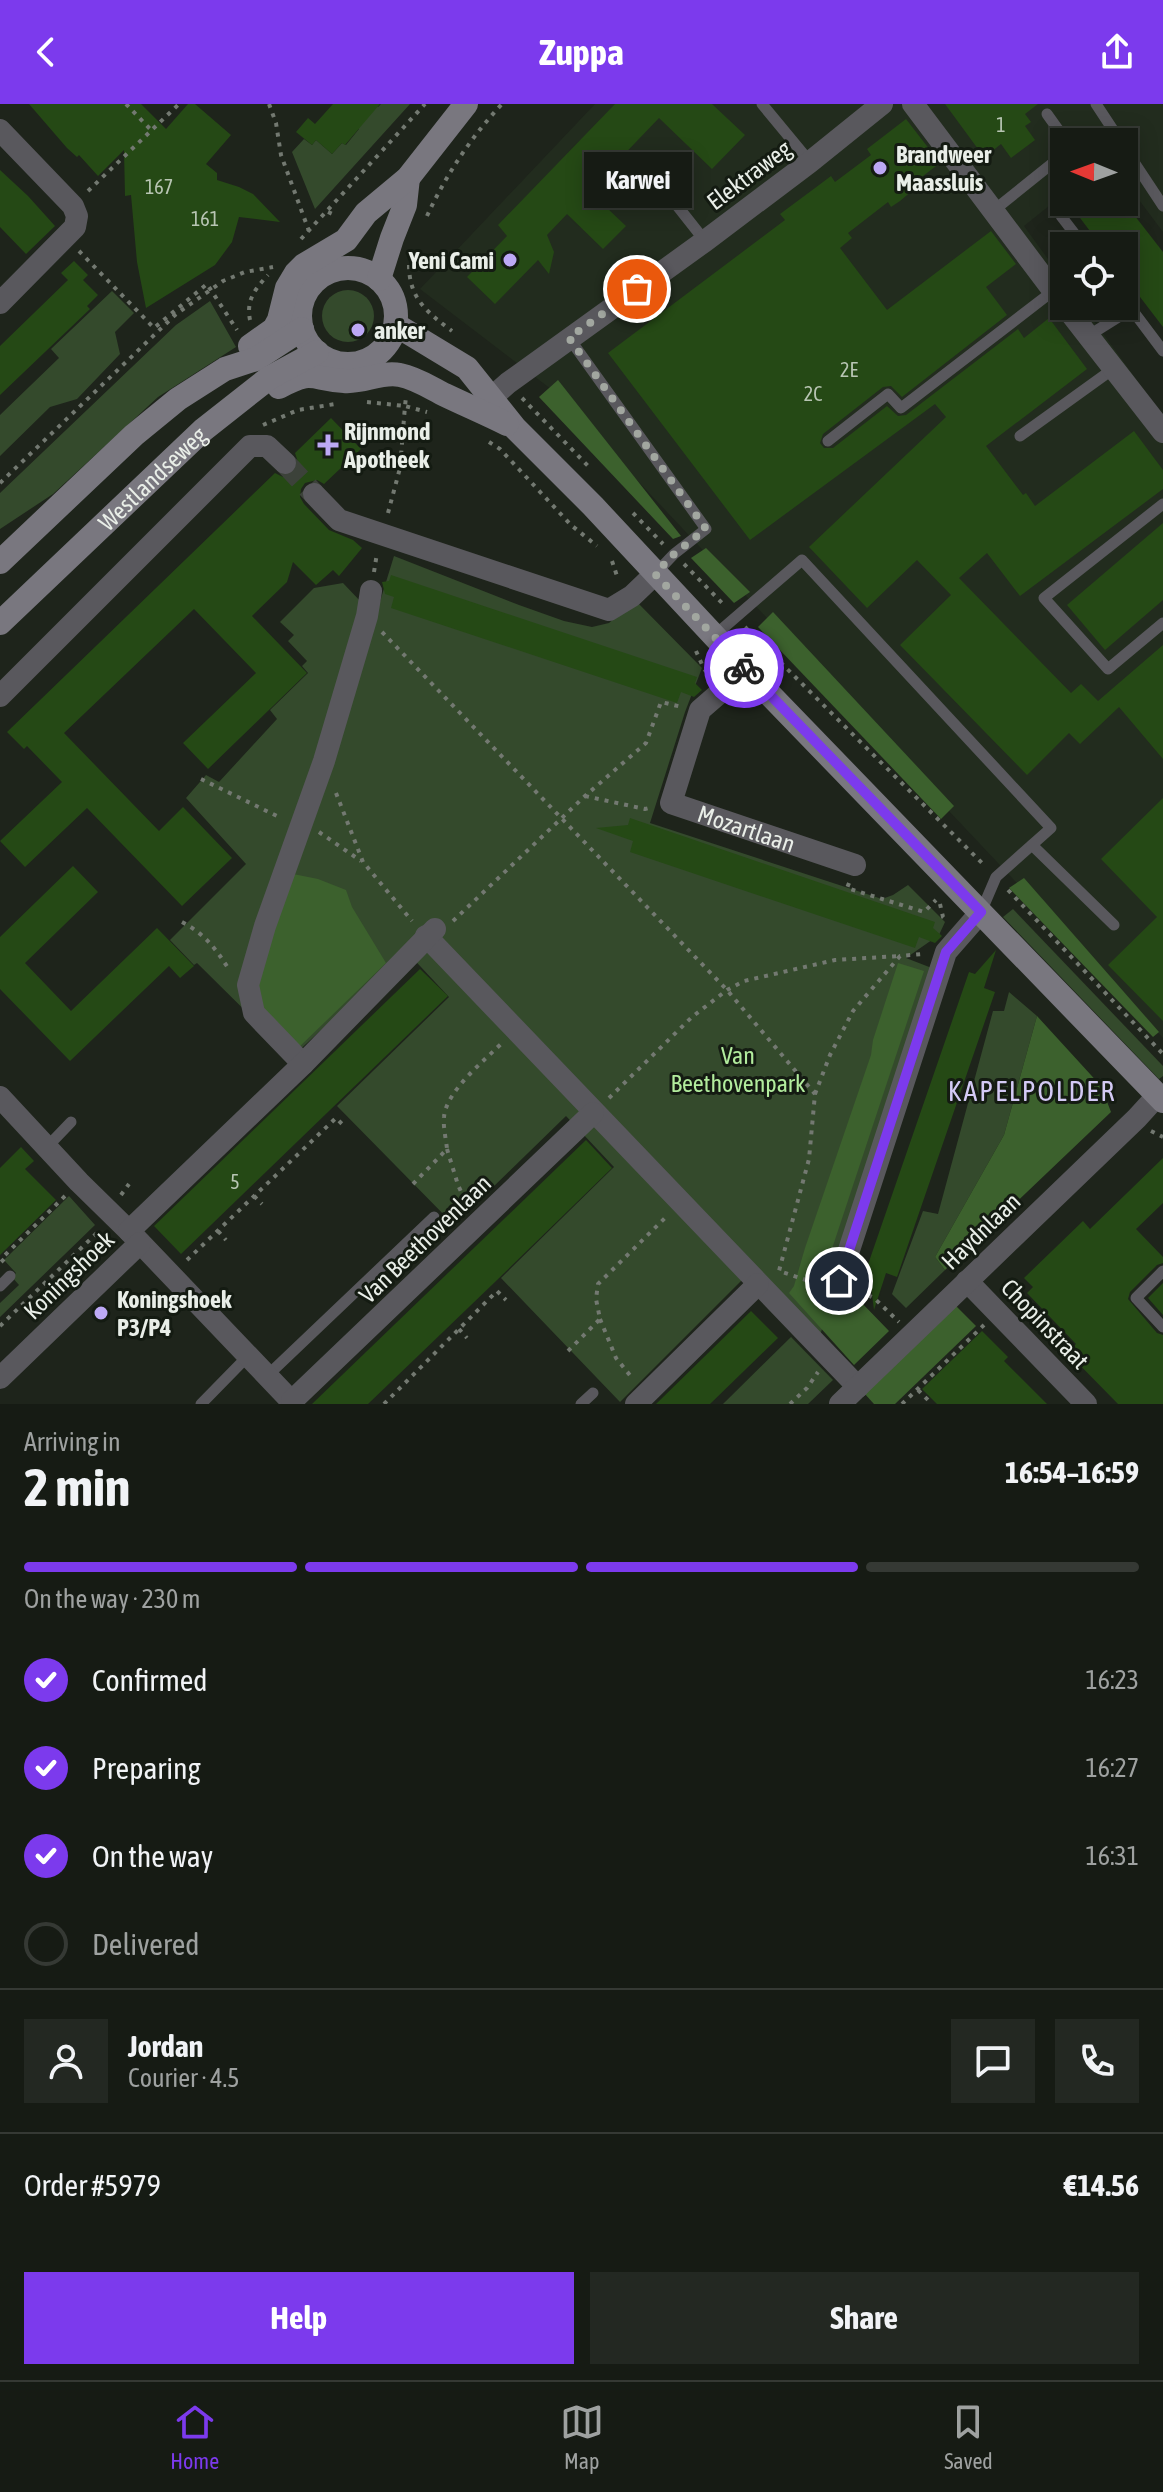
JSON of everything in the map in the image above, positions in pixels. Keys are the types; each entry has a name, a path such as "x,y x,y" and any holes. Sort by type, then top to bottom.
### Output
{"main road":[{"path":"225,369 248,347 274,329 287,288 296,273 346,240 366,213 408,178 466,104"},
{"path":"379,279 405,205 408,178"},
{"path":"350,268 371,230 380,200"},
{"path":"350,268 366,271 379,279 394,300 396,325 383,350 372,358 353,364 334,362 317,352 302,329 301,307 310,286 328,272 350,268"},
{"path":"396,325 500,391 515,428"},
{"name":"Westlandseweg","path":"0,562 134,435 178,399 225,369 256,359 302,329"},
{"path":"383,350 500,391"},
{"name":"Westlandseweg","path":"0,623 203,430 269,378 317,352"},
{"path":"240,402 301,376 313,375 345,382 380,375 399,375 515,428 1160,1098"}],"street":[{"name":"Elektraweg","path":"500,391 705,241 882,104"},
{"path":"913,104 1050,286"},
{"path":"0,130 73,206 77,216 75,227 0,303"},
{"path":"1076,320 1163,432"},
{"path":"0,696 250,446 267,446 285,463"},
{"path":"314,494 339,520 609,610 632,596 655,574"},
{"path":"257,1040 248,985 265,926 324,761 367,616 371,591"},
{"path":"700,710 746,670"},
{"name":"Mozartlaan","path":"700,710 671,803 855,865"},
{"path":"837,1285 946,952 981,912"},
{"path":"134,1237 430,932 514,1030 858,1387"},
{"path":"254,1013 303,1064"},
{"name":"Haydnlaan","path":"840,1404 1160,1098"},
{"name":"Van Beethovenlaan","path":"3,1107 48,1146 79,1182 293,1403 593,1113"},
{"name":"Koningshoek","path":"0,1378 134,1237"},
{"name":"Chopinstraat","path":"967,1281 1086,1404"},
{"path":"641,1399 758,1284"}],"lane":[{"path":"1096,104 1112,128"},
{"path":"770,106 810,162"},
{"path":"1047,114 1057,128"},
{"path":"993,211 1050,165"},
{"path":"1138,168 1162,204"},
{"path":"603,189 627,177 649,179 660,184 705,241"},
{"path":"1061,216 1073,232"},
{"path":"828,441 888,394 901,408 1050,308"},
{"path":"1138,317 1163,351"},
{"path":"1088,336 1108,320"},
{"path":"569,338 706,529 674,554 655,574"},
{"path":"1020,436 1113,369"},
{"path":"1163,504 1044,598 1108,669 1163,623"},
{"path":"714,636 802,560 1051,828 996,877 981,912"},
{"path":"1032,845 1114,925"},
{"path":"48,1146 71,1122"},
{"path":"267,1376 434,1217"},
{"path":"1163,1271 1136,1298 1163,1327"},
{"path":"0,1286 10,1276"},
{"path":"201,1404 248,1356"},
{"path":"581,1404 593,1393"}],"path":[{"path":"126,104 152,131"},
{"path":"73,206 179,104"},
{"path":"269,104 276,123 281,155 309,231 425,104"},
{"path":"425,221 447,176 483,124 502,104"},
{"path":"65,237 154,328 207,284 248,347"},
{"path":"0,483 175,315 223,281 245,272 275,267"},
{"path":"500,391 600,479"},
{"path":"371,591 400,468 405,406 431,413"},
{"path":"484,439 500,449 614,564 619,582 632,596"},
{"path":"498,456 500,449"},
{"path":"537,498 540,491"},
{"path":"631,511 996,877 1163,1054"},
{"path":"578,539 581,533"},
{"path":"367,616 727,990 815,1094"},
{"path":"324,761 363,862 430,932 447,928 585,796 646,743 661,702 700,710"},
{"path":"585,796 645,809 671,803"},
{"path":"855,865 847,888 924,912 938,898"},
{"path":"182,922 211,942 234,977"},
{"path":"593,1113 692,1017 744,981 835,960 946,952"},
{"path":"900,956 853,1011 830,1055 815,1094 809,1159 779,1271 874,1298 911,1334"},
{"path":"477,1225 458,1185 447,1149 446,1105 514,1030"},
{"path":"171,1276 336,1118 342,1124"},
{"path":"413,1184 447,1149"},
{"path":"294,1158 301,1165"},
{"path":"10,1276 13,1273 1,1259 79,1182"},
{"path":"0,1326 101,1229 129,1184"},
{"path":"254,1196 262,1204"},
{"path":"641,1399 616,1358 600,1319 596,1299 598,1284 680,1203"},
{"path":"218,1231 226,1240"},
{"path":"384,1404 497,1291 506,1300"},
{"path":"902,1404 997,1312"},
{"path":"568,1351 600,1319"},
{"path":"459,1329 467,1338"},
{"path":"790,1404 807,1388 828,1356"},
{"path":"421,1367 428,1375"},
{"path":"918,1390 932,1404"}],"shaded area":[{"path":"595,104 1163,104 1163,232 1138,199 1138,128 1050,128 1050,205 1024,226 1050,262 1050,320 1093,320 1163,416 1163,1038 551,389 420,289"}],"green space":[{"path":"375,104 378,107 381,104 410,104 315,209 292,152 304,139 312,145 316,140 332,154 342,143 346,145"},
{"path":"348,290 367,297 374,316 367,335 348,342 329,335 322,316 329,297"},
{"path":"112,291 134,313 115,332 120,354 77,399 50,407 0,456 0,415 59,358 51,349"},
{"path":"210,301 236,347 158,397 53,494 0,529 0,493 176,325"},
{"path":"558,380 681,536 673,539 539,397"},
{"path":"706,548 750,592 734,603 691,558"},
{"name":"Van Beethovenpark","path":"394,556 519,605 592,627 609,623 635,600 702,668 650,823 882,899 908,885 945,922 939,935 906,958 937,970 814,1354 742,1280 620,1402 501,1278 614,1167 566,1116 454,1225 337,1106 449,997 406,951 292,1057 170,940 246,864 186,798 206,775 219,782 277,719 270,710 308,673 302,666 307,661 288,641 294,635 280,622 314,588 343,583 362,603 378,608"},
{"path":"773,612 954,806 941,819 758,627"},
{"path":"288,873 318,879 346,890 352,907 386,963 295,1051 258,1012 252,986"},
{"path":"1024,878 1159,1032 1153,1037 1009,888"},
{"path":"1013,909 1163,1066 1163,1076 1159,1079 1003,917"},
{"path":"898,963 924,971 820,1285 859,1300 889,1331 854,1365 789,1293 794,1286 871,1055"},
{"path":"1009,992 1037,1016 1004,1135 935,1257 945,1270 906,1308 892,1294 923,1211 938,1214 993,1011 1004,1011"},
{"path":"1037,1016 1101,1086 1111,1112 945,1270 935,1257 1004,1135"},
{"path":"69,1196 95,1225 0,1317 0,1303 19,1285 12,1277 16,1273 4,1260"},
{"path":"956,1306 976,1326 895,1404 874,1404 864,1393"},
{"path":"791,1337 833,1380 808,1404 723,1404"}],"building":[{"path":"29,104 141,104 166,129 188,104 195,104 231,135 206,164 217,173 217,180 253,194 280,222 239,217 232,242 215,265 146,308 137,262 131,195 125,196 124,150 98,176 79,155 77,157 67,148"},
{"path":"333,104 380,104 345,145 342,143 332,154 316,140 312,145 296,132 308,118 315,124"},
{"path":"615,104 712,104 745,135 712,169 659,118 589,191 626,226 603,249 567,214 547,235 554,252 549,274 538,260 495,304 467,277 507,236 498,225"},
{"path":"945,104 1038,104 1025,114 1031,122 1025,126 1035,140 1011,158 1001,144 986,156"},
{"path":"906,119 940,163 910,186 913,190 900,201 891,207 888,202 848,233 852,238 840,248 887,310 991,231 1016,264 986,287 1007,315 902,397 891,386 883,387 823,434 820,443 824,448 833,448 887,406 898,416 906,415 1018,329 1024,338 1049,318 1087,369 986,446 1035,506 1134,431 1163,470 1163,489 1020,596 987,553 959,578 1071,693 1081,684 1098,701 1163,645 1163,759 1119,707 1080,744 1069,733 1027,775 900,645 951,595 917,560 867,608 809,547 946,417 935,404 750,540 608,353 785,220 780,214 831,176 835,182 871,155 867,149"},
{"path":"0,170 55,226 26,254 0,227"},
{"path":"1079,216 1135,216 1163,252 1163,327 1138,294 1138,232 1091,232"},
{"path":"74,261 88,275 83,280 98,295 87,306 90,309 0,395 0,346 68,280 61,273"},
{"path":"331,418 361,449 324,484 317,480 305,483 300,497 329,530 353,540 362,548 339,576 333,570 316,585 293,562 287,582 252,616 307,673 208,769 183,743 256,673 194,609 64,733 159,831 183,807 232,858 182,906 87,808 25,867 0,841 62,782 27,746 24,749 7,732 275,473 283,477 295,473 299,465 295,453"},
{"path":"1163,523 1163,600 1105,650 1067,605"},
{"path":"391,575 697,677 695,683 702,690 694,697 681,692 677,703 391,608 394,597 385,594 382,582 389,581"},
{"path":"1163,798 1163,1021 1108,965 1157,917 1101,859"},
{"path":"630,818 935,922 933,928 942,936 935,943 919,937 915,948 630,852 633,841 596,828 628,825"},
{"path":"73,866 98,892 25,963 71,1011 157,928 194,966 180,978 169,966 70,1061 0,989 0,937"},
{"path":"996,950 984,988 995,992 897,1277 886,1273 874,1310 870,1279 864,1276 969,972 975,974"},
{"path":"420,969 448,996 181,1254 154,1226"},
{"path":"586,1140 612,1168 495,1282 368,1404 312,1404"},
{"path":"21,1147 34,1161 25,1169 56,1200 0,1255 0,1168"},
{"path":"1163,1158 1163,1203 1136,1229 1163,1257 1163,1263 1157,1265 1130,1292 1128,1299 1157,1333 1163,1335 1163,1404 1118,1404 1067,1352 1076,1344 1027,1293 1033,1287 1024,1278 1083,1221 1090,1229"},
{"path":"1163,1283 1163,1315 1148,1298"},
{"path":"751,1311 778,1338 710,1404 656,1404"},
{"path":"982,1331 1008,1357 1004,1361 1047,1404 937,1404 922,1389"}],"tunnel":[{"path":"285,463 314,494"}],"way so far":[{"path":"637,289 569,338 706,529 674,554 655,574 744,668"}],"place":[{"name":"Brandweer Maassluis","path":"880,168"},
{"name":"Yeni Cami","path":"510,260"},
{"name":"Karwei","path":"637,289"},
{"name":"anker","path":"358,330"},
{"name":"Rijnmond Apotheek","path":"328,445"},
{"name":"Koningshoek P3/P4","path":"101,1313"}],"district":[{"name":"KAPELPOLDER","path":"1032,1091"}],"route":[{"path":"744,668 981,912 946,952 839,1281"}]}
